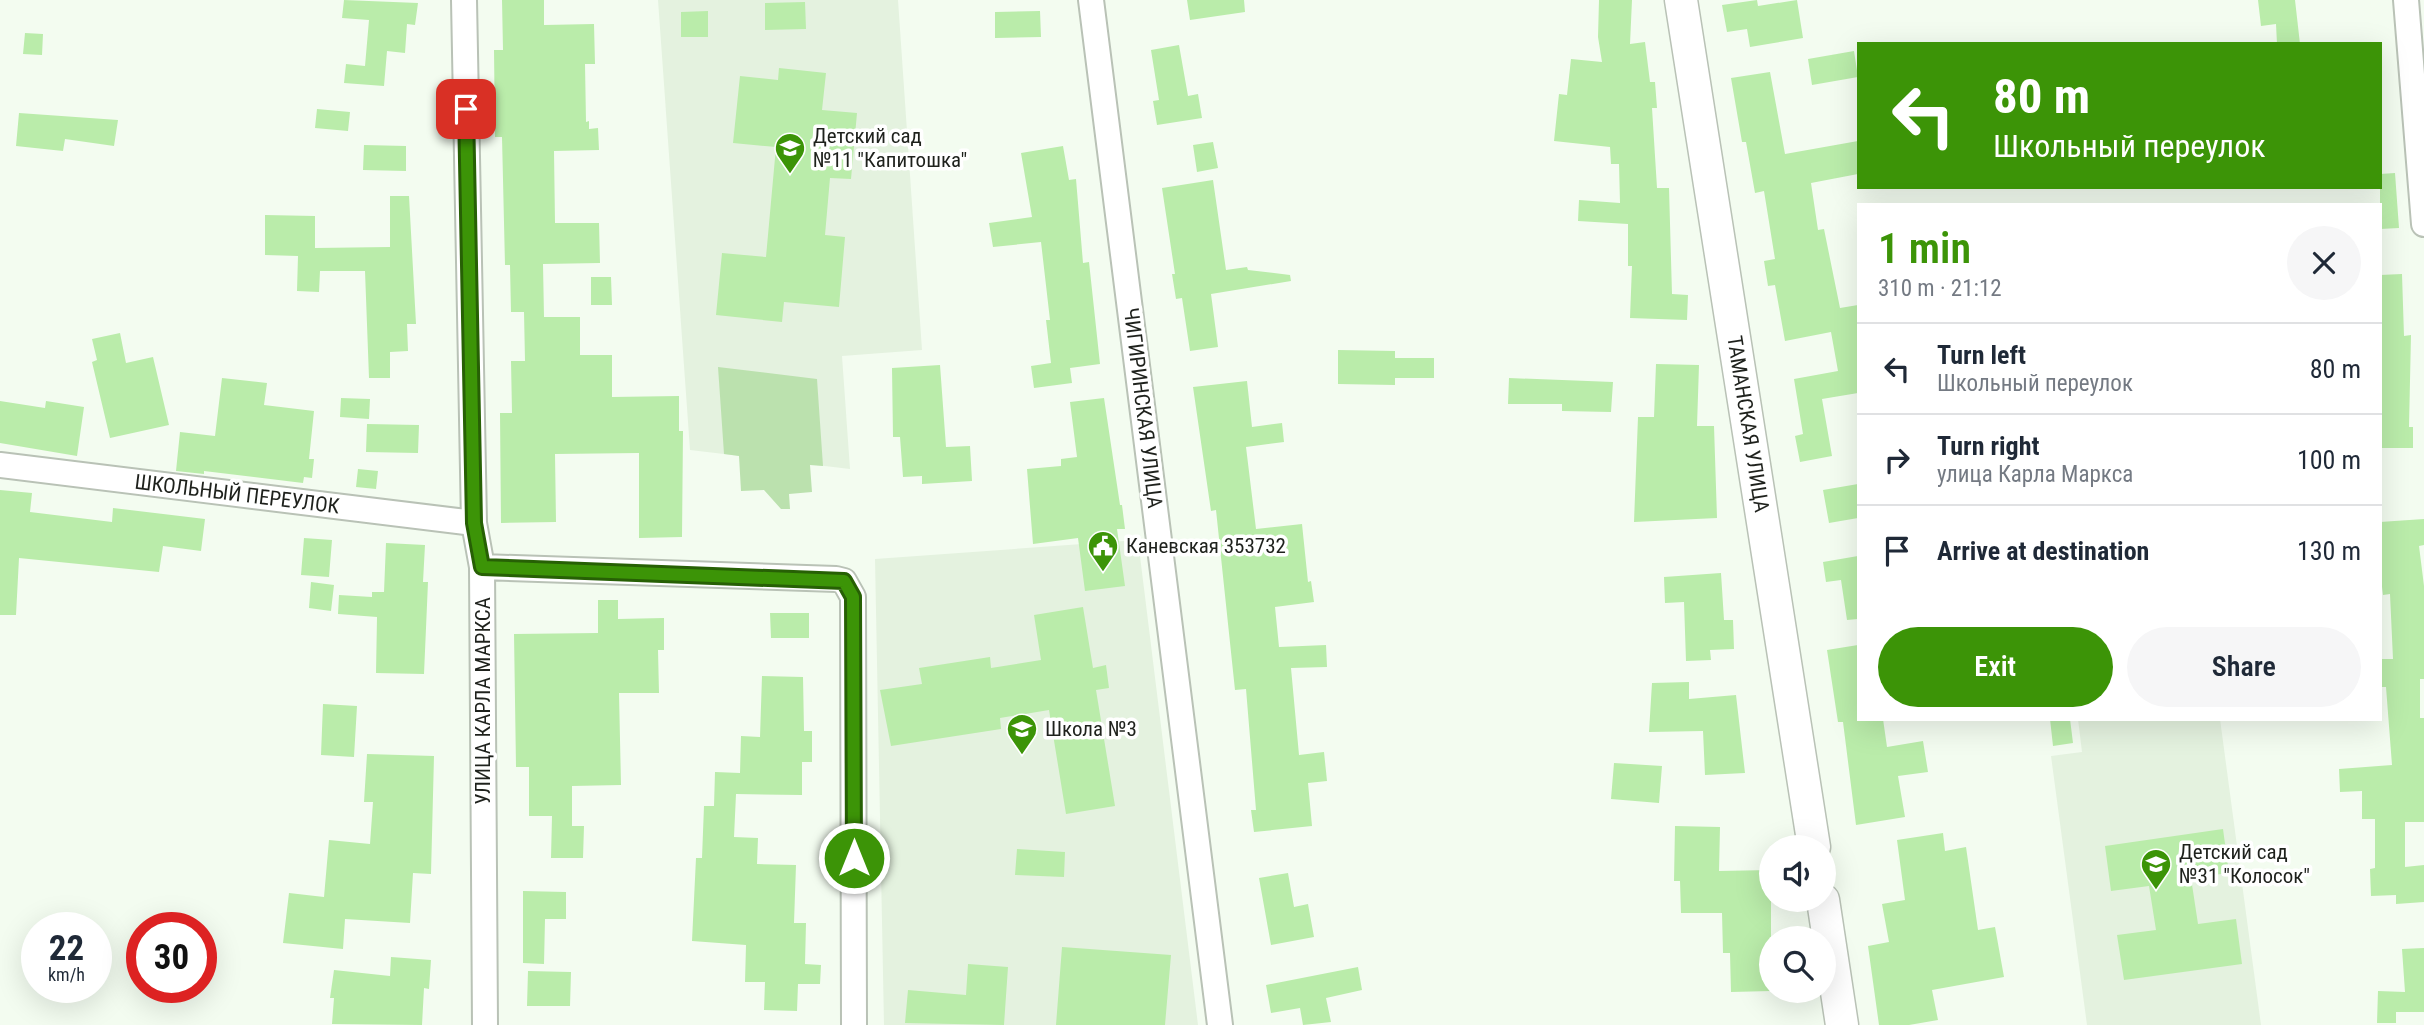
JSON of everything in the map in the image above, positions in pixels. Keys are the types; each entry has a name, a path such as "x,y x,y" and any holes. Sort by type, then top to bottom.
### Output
{"street":[{"name":"УЛИЦА КАРЛА МАРКСА","path":"464,0 474,523 482,567 485,1025"},
{"name":"ЧИГИРИНСКАЯ УЛИЦА","path":"1091,0 1220,1025"},
{"name":"ТАМАНСКАЯ УЛИЦА","path":"1681,0 1812,835"},
{"path":"2406,0 2424,224"},
{"name":"ШКОЛЬНЫЙ ПЕРЕУЛОК","path":"0,465 474,523"},
{"path":"482,567 836,579 846,584 853,597 854,1025"},
{"path":"1825,912 1842,1025"}],"shaded area":[{"name":"Детский сад №11 \"Капитошка\"","path":"658,0 898,0 922,350 842,356 850,469 690,450"},
{"name":"Школа №3","path":"1138,540 1198,1025 884,1025 875,559"},
{"name":"Детский сад №31 \"Колосок\"","path":"2078,721 2220,721 2261,1025 2087,1025 2051,756 2082,752"}],"green space":[{"path":"718,367 817,379 823,466 810,465 812,492 789,494 790,509 781,509 764,490 741,491 739,456 724,454"}],"building":[{"path":"344,0 418,3 415,25 407,24 405,53 387,51 384,86 344,83 346,64 365,66 369,20 342,18"},
{"path":"502,0 544,0 544,25 594,24 595,64 585,64 586,122 589,121 589,129 598,128 599,150 554,151 555,223 599,223 600,263 543,264 544,317 580,317 580,355 612,355 612,397 679,396 679,431 683,431 682,537 639,538 639,453 555,454 556,522 501,523 500,413 512,413 511,361 525,361 524,312 511,312 510,265 505,265 502,137 495,137 494,50 503,50"},
{"path":"1187,0 1244,0 1245,12 1190,20"},
{"path":"1599,0 1632,0 1630,44 1645,42 1650,82 1655,82 1657,108 1652,108 1657,188 1669,188 1672,294 1688,295 1687,320 1630,318 1632,266 1628,266 1628,224 1578,221 1579,200 1620,203 1619,164 1611,164 1610,147 1554,141 1559,94 1567,95 1571,59 1602,62 1598,37"},
{"path":"1757,0 1758,6 1797,0 1803,38 1750,47 1747,29 1727,32 1722,5"},
{"path":"2258,0 2295,0 2300,42 2277,42 2276,24 2261,26"},
{"path":"805,2 806,29 765,30 765,3"},
{"path":"708,11 708,37 681,37 681,12"},
{"path":"1040,11 1041,37 995,38 995,12"},
{"path":"25,33 43,34 42,55 23,54"},
{"path":"1179,45 1188,96 1198,94 1202,118 1157,125 1153,101 1159,100 1151,50"},
{"path":"1854,51 1857,77 1812,85 1808,59"},
{"path":"779,68 826,73 822,110 857,113 851,179 830,178 825,235 845,237 839,307 784,302 782,322 716,315 722,253 766,257 776,147 733,143 740,76 778,80"},
{"path":"1770,72 1785,154 1857,141 1857,174 1811,183 1818,230 1824,229 1840,308 1857,305 1857,393 1822,399 1832,456 1800,462 1795,436 1803,434 1794,379 1838,371 1831,332 1785,341 1775,285 1768,286 1764,261 1775,259 1764,191 1755,193 1746,142 1742,142 1731,78"},
{"path":"317,109 350,112 348,131 315,128"},
{"path":"19,113 118,120 114,146 65,139 63,151 16,146"},
{"path":"1213,142 1218,168 1197,172 1193,145"},
{"path":"364,145 406,146 406,171 363,170"},
{"path":"1063,146 1069,180 1076,179 1083,263 1089,262 1100,364 1070,368 1072,383 1034,388 1031,366 1051,363 1046,320 1050,320 1041,242 993,247 989,223 1032,217 1021,153"},
{"path":"2395,173 2399,228 2382,229 2382,174"},
{"path":"1213,180 1226,270 1247,267 1248,270 1290,275 1291,281 1211,294 1218,347 1190,351 1182,298 1176,299 1172,274 1175,274 1162,188"},
{"path":"390,196 409,196 416,324 407,324 408,351 390,352 390,378 369,378 365,271 320,271 319,292 297,291 298,256 265,255 265,215 315,216 315,248 390,247"},
{"path":"2402,274 2404,336 2411,335 2409,427 2413,427 2413,448 2382,448 2382,275"},
{"path":"591,277 611,277 612,305 591,305"},
{"path":"120,333 126,363 153,357 169,425 110,438 92,362 97,360 92,339"},
{"path":"1338,350 1395,351 1395,358 1434,358 1434,378 1395,378 1395,385 1338,384"},
{"path":"1656,364 1699,365 1697,426 1714,426 1717,518 1634,522 1638,417 1654,417"},
{"path":"940,365 946,447 970,446 972,481 922,484 922,476 903,477 900,437 893,437 892,368"},
{"path":"222,378 267,383 264,405 314,411 309,459 314,459 312,478 304,477 303,483 204,471 204,474 176,471 180,432 215,436"},
{"path":"1509,378 1613,382 1611,412 1562,411 1562,404 1508,404"},
{"path":"1247,381 1252,427 1282,423 1284,442 1246,447 1256,529 1302,524 1308,582 1311,581 1314,602 1275,607 1279,647 1326,645 1327,667 1291,668 1299,755 1324,752 1327,781 1308,783 1312,826 1254,832 1251,810 1256,810 1246,689 1235,690 1216,510 1211,511 1193,387"},
{"path":"341,398 370,399 369,419 340,417"},
{"path":"1104,398 1125,529 1117,529 1125,586 1085,591 1078,538 1033,544 1027,469 1061,466 1061,459 1077,457 1070,402"},
{"path":"0,401 45,408 46,401 84,407 77,456 0,443"},
{"path":"367,424 419,425 418,453 366,452"},
{"path":"358,469 378,471 376,489 356,487"},
{"path":"1857,484 1857,518 1829,523 1823,490"},
{"path":"0,490 32,493 30,512 112,522 113,508 205,519 201,551 163,546 159,572 19,558 16,615 0,615"},
{"path":"2424,519 2424,545 2419,546 2424,586 2424,679 2420,679 2420,718 2424,718 2424,822 2405,822 2405,867 2424,865 2424,902 2396,904 2396,895 2371,896 2370,869 2375,868 2375,819 2362,819 2362,791 2340,792 2339,769 2392,765 2386,687 2382,687 2382,659 2393,659 2390,594 2383,595 2382,587 2382,522"},
{"path":"304,538 332,540 329,577 301,575"},
{"path":"386,543 425,545 423,582 428,582 424,674 376,673 377,617 338,614 339,595 372,597 372,592 384,592"},
{"path":"1857,556 1857,619 1847,620 1841,580 1826,582 1823,562"},
{"path":"1721,573 1724,620 1733,620 1734,649 1710,650 1711,660 1686,661 1684,602 1665,603 1664,577"},
{"path":"311,582 334,585 331,611 309,608"},
{"path":"598,600 618,600 618,619 664,618 664,650 658,650 659,693 619,693 621,785 572,786 572,826 584,826 583,858 551,858 552,816 529,816 529,767 516,767 514,634 598,633"},
{"path":"1083,607 1093,668 1106,665 1109,688 1096,690 1115,806 1066,814 1049,710 1000,718 1001,729 891,746 880,690 922,684 919,668 990,657 991,668 1041,660 1034,615"},
{"path":"770,613 809,613 809,638 771,638"},
{"path":"1857,645 1857,721 1883,721 1887,747 1923,741 1928,772 1898,776 1905,817 1856,825 1843,722 1838,722 1827,650"},
{"path":"762,676 803,677 804,731 812,731 812,762 802,762 802,795 736,794 734,837 758,838 757,864 796,865 794,923 806,923 805,964 821,965 820,984 798,984 797,1011 764,1010 765,982 745,982 746,945 692,941 696,858 702,858 704,806 714,806 715,772 740,773 741,736 760,737"},
{"path":"1689,682 1689,699 1736,695 1745,773 1705,775 1703,731 1649,732 1652,683"},
{"path":"323,704 357,706 354,757 321,755"},
{"path":"2050,721 2070,721 2073,743 2053,746"},
{"path":"367,754 434,756 431,874 413,873 410,923 345,919 343,949 283,943 289,893 324,897 329,840 370,844 373,802 364,802"},
{"path":"1614,763 1662,766 1659,803 1611,799"},
{"path":"1675,826 1720,827 1719,871 1759,870 1759,912 1771,912 1771,926 1759,926 1759,991 1731,992 1730,953 1723,953 1722,913 1681,913 1680,881 1674,881"},
{"path":"2223,829 2229,873 2191,878 2198,924 2236,919 2242,964 2124,980 2117,935 2156,930 2149,886 2111,891 2105,846"},
{"path":"1943,833 1945,851 1966,847 1978,930 1995,927 2004,977 1932,990 1938,1020 1909,1025 1879,1025 1868,946 1889,942 1882,904 1905,900 1897,840"},
{"path":"1017,849 1065,852 1064,877 1015,875"},
{"path":"1288,873 1294,907 1308,904 1314,937 1271,945 1259,878"},
{"path":"523,891 566,892 566,919 545,919 544,964 523,963"},
{"path":"1062,947 1171,955 1165,1025 1056,1025"},
{"path":"2424,948 2424,1012 2396,1012 2396,1023 2377,1023 2378,991 2405,992 2402,949"},
{"path":"391,957 431,960 429,989 424,988 422,1025 332,1024 334,998 330,998 334,970 390,976"},
{"path":"968,964 1008,967 1004,1025 905,1023 908,990 966,995"},
{"path":"1358,967 1362,990 1326,998 1331,1022 1303,1025 1300,1008 1271,1013 1266,985"},
{"path":"528,971 571,972 570,1006 527,1006"}],"place":[{"name":"Детский сад №11 \"Капитошка\"","path":"790,175"},
{"name":"Каневская 353732","path":"1103,573"},
{"name":"Школа №3","path":"1022,756"},
{"name":"Детский сад №31 \"Колосок\"","path":"2156,891"}],"route":[{"path":"466,109 474,523 482,567 844,581 853,597 854,858"}]}
